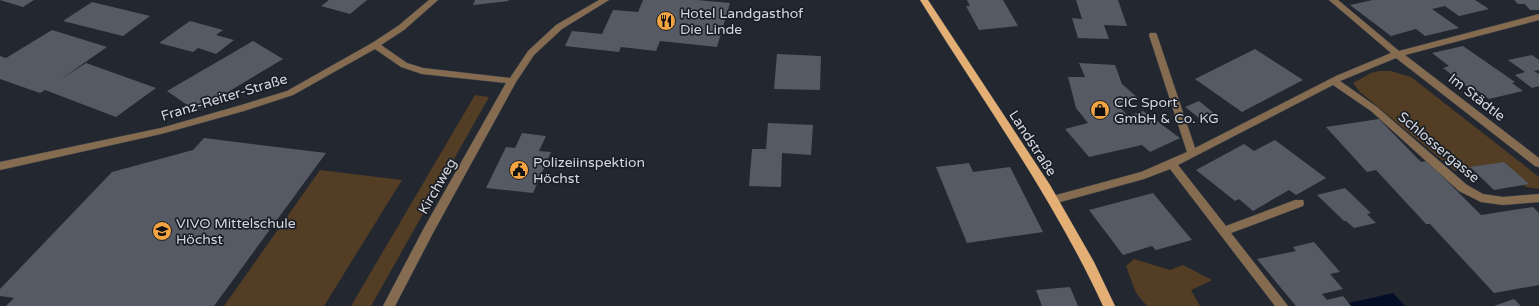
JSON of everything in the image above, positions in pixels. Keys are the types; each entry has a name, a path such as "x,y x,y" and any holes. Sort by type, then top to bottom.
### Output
{"main road":[{"name":"Landstraße","path":"924,0 1053,200 1092,267 1109,306"}],"street":[{"name":"Franz-Reiter-Straße","path":"0,166 143,135 268,101 310,82 375,45 401,28 434,0"},
{"name":"Kirchweg","path":"389,306 428,231 512,81 531,53 559,27 605,0"},
{"name":"Im Städtle","path":"1333,0 1397,54 1539,163"},
{"path":"1053,200 1144,175 1172,164 1192,152 1334,81 1397,54 1528,19 1539,18"},
{"path":"1153,35 1192,152"},
{"path":"375,45 404,65 422,71 512,81"},
{"name":"Schlossergasse","path":"1334,81 1374,109 1463,188 1481,198 1503,201 1539,198"},
{"path":"1172,164 1282,306"},
{"path":"1224,231 1298,203"}],"shaded area":[{"path":"1391,71 1411,77 1539,177 1539,189 1527,187 1491,168 1455,171 1360,92 1353,83 1371,73"},
{"path":"475,95 489,97 371,306 351,306"},
{"path":"320,170 402,180 324,306 224,306"},
{"path":"1134,259 1170,270 1183,265 1212,280 1191,290 1200,306 1147,306 1136,293 1126,266"}],"water":[{"path":"1393,293 1405,306 1351,306 1349,303"}],"building":[{"path":"0,0 34,0 23,7"},
{"path":"329,0 367,0 350,14 321,6"},
{"path":"475,0 508,0 509,1 473,5"},
{"name":"Hotel Landgasthof Die Linde","path":"643,0 697,0 730,3 717,47 660,41 656,51 621,47 619,52 565,46 572,31 602,34 613,10 638,12"},
{"path":"967,0 1003,0 1018,26 979,30 966,6 970,6"},
{"path":"1076,0 1118,0 1127,26 1104,25 1109,39 1078,38 1072,18 1082,19"},
{"path":"1373,0 1475,0 1489,9 1459,16 1445,6 1432,9 1459,28 1425,36 1416,29 1391,36 1350,5"},
{"path":"1514,0 1539,0 1539,10 1530,10 1525,4 1518,4"},
{"path":"92,2 150,16 123,36 63,21"},
{"path":"190,21 223,30 216,35 234,40 216,54 198,48 193,52 159,43"},
{"path":"52,30 107,47 61,79 86,63 156,88 116,117 45,90 40,93 0,79 0,56 6,58"},
{"path":"253,41 283,59 196,111 167,91"},
{"path":"1463,46 1515,82 1512,83 1523,91 1489,99 1478,91 1474,92 1443,68 1449,66 1432,53"},
{"path":"1255,49 1303,80 1242,112 1195,79"},
{"path":"777,54 821,56 820,90 774,89"},
{"path":"1532,55 1539,60 1539,70 1534,71 1539,74 1539,86 1532,88 1515,75 1525,72 1508,60"},
{"name":"CIC Sport GmbH & Co. KG","path":"1079,63 1115,65 1122,84 1138,98 1117,104 1128,116 1143,111 1180,138 1150,152 1142,145 1089,157 1065,129 1088,123 1076,108 1068,77 1085,77"},
{"path":"1199,101 1220,118 1207,124 1185,107"},
{"path":"1379,119 1421,162 1427,161 1481,215 1533,207 1539,213 1539,285 1494,293 1430,224 1426,224 1376,170 1367,172 1326,127"},
{"path":"768,123 813,125 811,155 782,153 781,187 749,186 752,149 766,149"},
{"name":"Polizeiinspektion Höchst","path":"522,133 546,136 539,151 551,152 533,193 486,188 506,147 515,148"},
{"name":"VIVO Mittelschule Höchst","path":"204,138 326,153 214,306 6,306 14,298 0,296 0,289 112,172 193,150"},
{"path":"1275,140 1326,178 1296,195 1289,190 1253,211 1239,199 1235,201 1196,170 1244,144 1254,151"},
{"path":"1504,162 1529,184 1494,190 1470,167"},
{"path":"969,163 973,172 1010,167 1043,232 967,243 936,167"},
{"path":"1345,188 1371,213 1367,214 1376,223 1354,228 1344,221 1317,195"},
{"path":"1153,193 1192,240 1156,250 1152,246 1123,255 1089,210"},
{"path":"1314,242 1340,272 1330,274 1343,289 1322,294 1327,300 1343,296 1351,306 1296,306 1257,259 1296,251 1293,247"},
{"path":"1070,287 1078,306 1042,306 1036,290"},
{"path":"1514,299 1521,306 1494,306"}],"place":[{"name":"Hotel Landgasthof Die Linde","path":"666,21"},
{"name":"CIC Sport GmbH & Co. KG","path":"1100,110"},
{"name":"Polizeiinspektion Höchst","path":"519,170"},
{"name":"VIVO Mittelschule Höchst","path":"162,231"}]}
